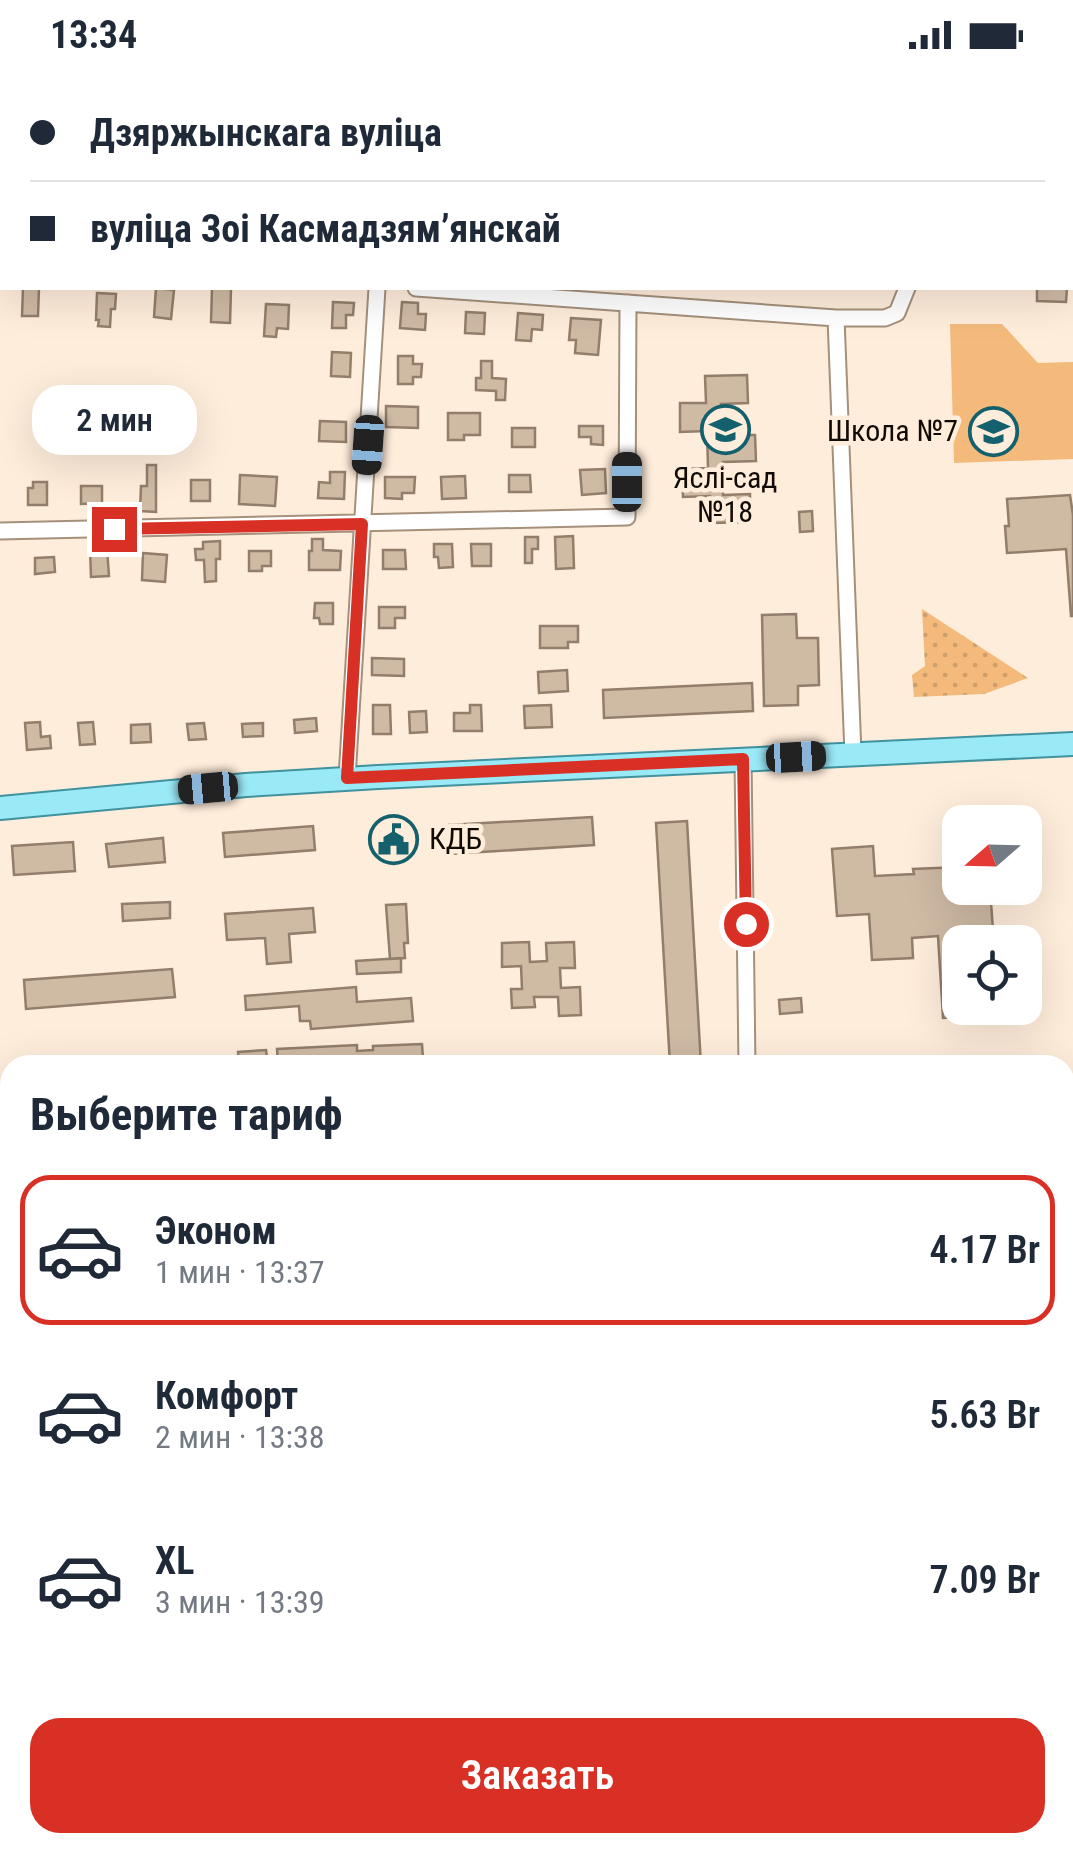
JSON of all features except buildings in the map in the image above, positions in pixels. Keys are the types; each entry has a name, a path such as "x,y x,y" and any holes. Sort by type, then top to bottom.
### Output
{"main road":[{"path":"0,808 347,778 1073,744"}],"street":[{"path":"347,778 377,290"},
{"path":"446,290 836,318 885,318 897,313 906,290"},
{"path":"0,531 627,517 628,302"},
{"path":"836,318 852,754"},
{"path":"743,759 747,1055"}],"shaded area":[{"path":"950,324 1002,324 1038,363 1073,362 1073,459 954,463"},
{"path":"922,609 1028,678 984,694 914,697 912,675 925,666"}],"place":[{"name":"Яслі-сад №18","path":"725,429"},
{"name":"Школа №7","path":"993,431"},
{"name":"КДБ","path":"394,839"}],"route":[{"path":"114,529 362,524 347,778 743,759 746,924"}]}
